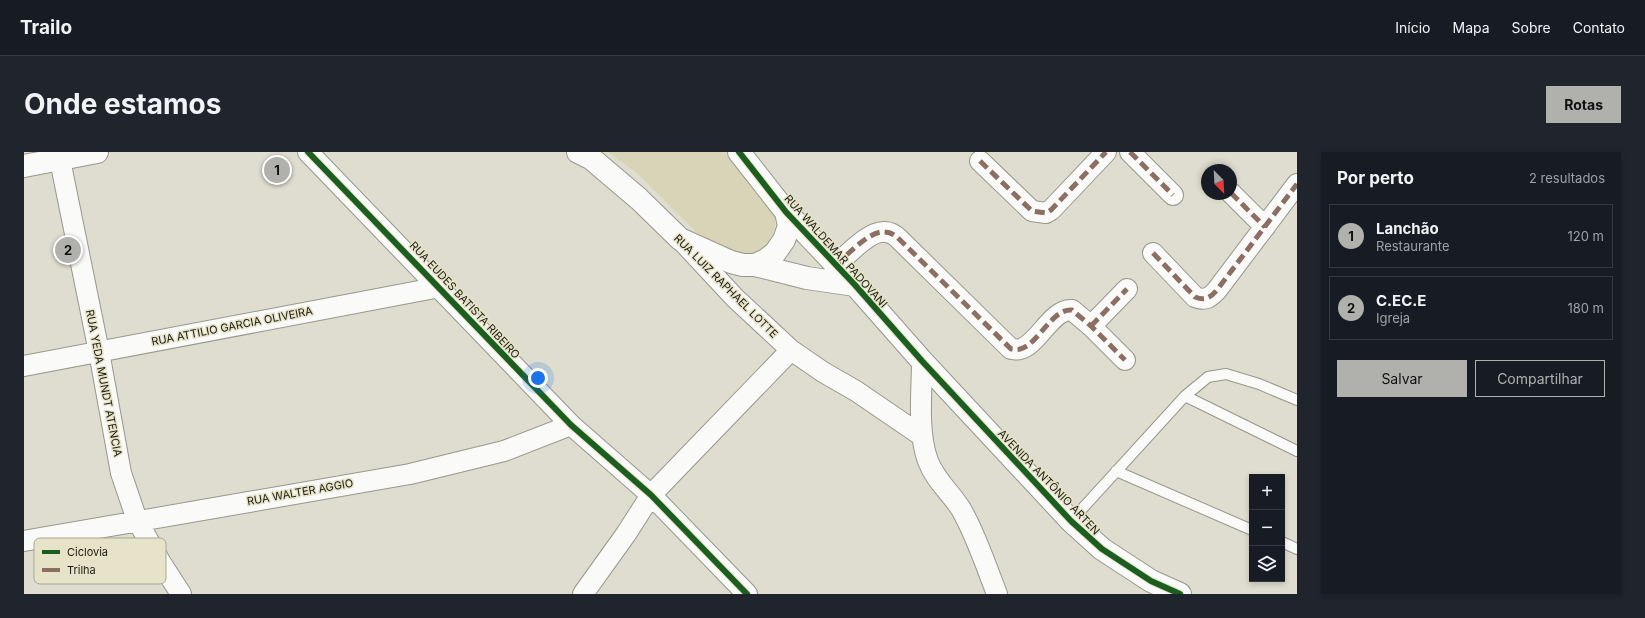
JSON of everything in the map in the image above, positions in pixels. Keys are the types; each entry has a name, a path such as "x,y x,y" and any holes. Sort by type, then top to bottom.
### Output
{"street":[{"path":"24,166 97,152"},
{"name":"RUA EUDES BATISTA RIBEIRO","path":"308,152 440,287 571,425 651,494 747,594"},
{"name":"RUA LUIZ RAPHAEL LOTTE","path":"578,152 592,159 639,199 680,239 735,298 791,350 823,372 862,395 922,436"},
{"name":"RUA WALDEMAR PADOVANI","path":"739,152 786,212 855,285 922,361"},
{"path":"980,161 1032,211 1046,213 1106,152"},
{"path":"1130,152 1173,195"},
{"name":"RUA YEDA MUNDT ATENCIA","path":"60,160 99,352 121,473 137,520 147,538"},
{"path":"1153,253 1195,297 1205,300 1213,295 1297,184"},
{"path":"1237,199 1265,227"},
{"path":"755,265 766,260 775,253 784,240 789,226 786,212"},
{"path":"836,265 863,241 877,232 884,232 899,239 1011,349 1018,350 1026,346 1060,313 1066,310 1072,310 1091,326 1125,360"},
{"path":"680,239 731,262 743,265 755,265 807,278 855,285"},
{"path":"731,262 731,282 735,298"},
{"name":"RUA ATTILIO GARCIA OLIVEIRA","path":"24,366 440,287"},
{"path":"1091,326 1127,289"},
{"path":"583,594 626,534 651,494 791,350"},
{"path":"922,361 922,436 928,461 936,476 960,508 969,525 997,594"},
{"name":"AVENIDA ANTÔNIO ARTEN","path":"922,361 1071,521 1102,550 1151,581 1180,594"},
{"name":"RUA WALTER AGGIO","path":"40,538 137,520 410,474 504,451 571,425"},
{"name":"RUA WALTER AGGIO","path":"24,541 34,539"},
{"name":"RUA YEDA MUNDT ATENCIA","path":"166,571 180,594"}],"lane":[{"path":"1071,521 1185,396 1208,377 1226,374 1259,384 1297,400"},
{"path":"1185,396 1297,451"},
{"path":"1116,471 1249,529"},
{"path":"1285,543 1297,549"}],"shaded area":[{"path":"608,152 724,152 754,187 775,217 775,228 771,238 765,247 756,252 746,256 735,256 696,232 638,174"}],"marked path":[{"path":"980,161 1032,211 1046,213 1051,210 1106,152"},
{"path":"1130,152 1173,195"},
{"path":"1153,253 1195,297 1205,299 1217,290 1297,184"},
{"path":"1237,199 1265,227"},
{"path":"836,265 866,239 879,232 889,233 899,239 1011,349 1019,349 1027,346 1058,315 1065,311 1072,310 1091,326 1125,360"},
{"path":"1091,326 1127,289"}],"cycle path":[{"path":"308,152 571,425 651,495 747,594"},
{"path":"739,152 786,212 855,285 922,361 1071,521 1102,549 1151,581 1180,594"}],"place":[{"name":"Lanchão","path":"277,170"},
{"name":"C.EC.E","path":"68,250"}]}
